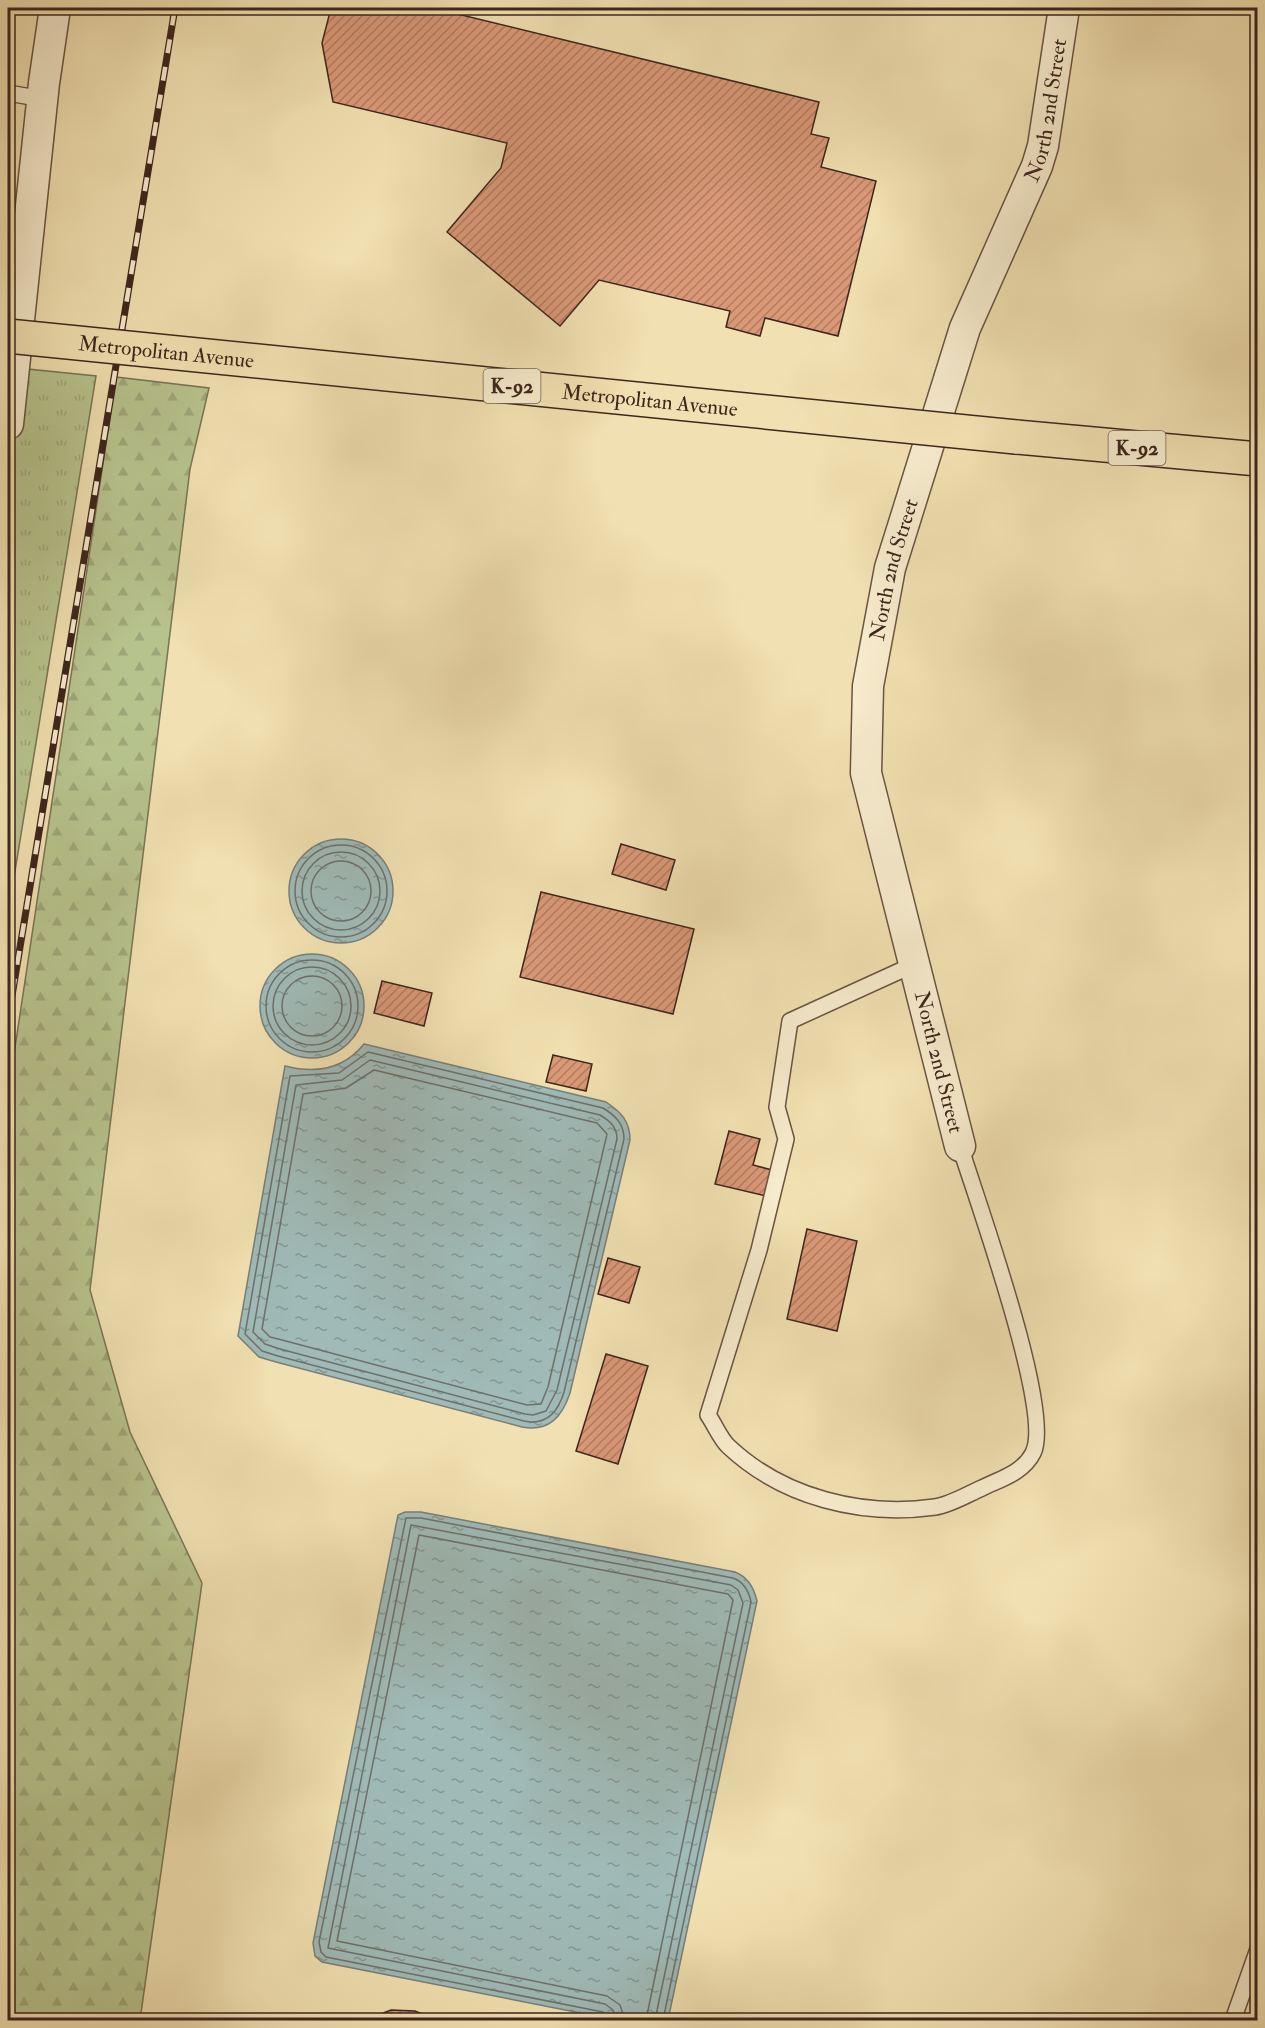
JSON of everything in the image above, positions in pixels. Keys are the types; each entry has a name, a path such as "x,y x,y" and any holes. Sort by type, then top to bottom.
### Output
{"main road":[{"name":"Metropolitan Avenue","path":"8,336 1257,459"}],"street":[{"path":"8,424 55,8"},
{"name":"North 2nd Street","path":"960,1146 866,773 868,686 890,568 965,328 1037,166 1043,146 1064,8"}],"lane":[{"path":"8,93 43,99"},
{"path":"915,964 790,1021 777,1107 786,1139 759,1250 708,1416 728,1445 768,1474 815,1499 862,1508 937,1507 1017,1472 1034,1453 1038,1423 1024,1349 960,1146"},
{"path":"1233,2020 1257,1949"}],"green space":[{"path":"8,367 96,376 8,914"},
{"path":"116,377 209,388 190,469 90,1290 130,1432 202,1583 140,2020 8,2020 8,1094"}],"water":[{"path":"341,839 361,843 378,854 389,871 393,891 389,911 378,928 361,939 341,943 321,939 304,928 293,911 289,891 293,871 304,854 321,843"},
{"path":"312,954 332,958 349,969 360,986 364,1006 360,1026 349,1043 332,1054 312,1058 292,1054 275,1043 264,1026 260,1006 264,986 275,969 292,958"},
{"path":"364,1044 606,1102 620,1113 626,1122 630,1140 570,1393 558,1416 547,1425 522,1427 276,1362 259,1357 238,1336 285,1066 307,1070 328,1068 347,1060"},
{"path":"405,1512 421,1512 735,1572 744,1577 752,1587 757,1601 668,2020 616,2020 322,1962 315,1956 313,1943 398,1515"}],"building":[{"path":"331,8 433,8 819,102 811,134 829,138 821,167 876,181 838,336 765,318 760,336 726,327 730,311 599,280 560,326 447,232 501,168 507,143 333,102 322,43"},
{"path":"621,844 675,860 666,890 612,874"},
{"path":"541,892 694,929 673,1014 520,977"},
{"path":"382,981 432,993 424,1026 374,1013"},
{"path":"553,1055 592,1064 586,1091 546,1082"},
{"path":"729,1131 760,1139 753,1165 772,1170 766,1196 715,1184"},
{"path":"807,1229 857,1241 837,1331 787,1319"},
{"path":"608,1258 640,1267 629,1303 598,1294"},
{"path":"606,1354 648,1366 618,1464 576,1451"},
{"path":"391,2010 415,2011 436,2020 365,2020"}],"railway":[{"path":"8,1020 175,8"}]}
